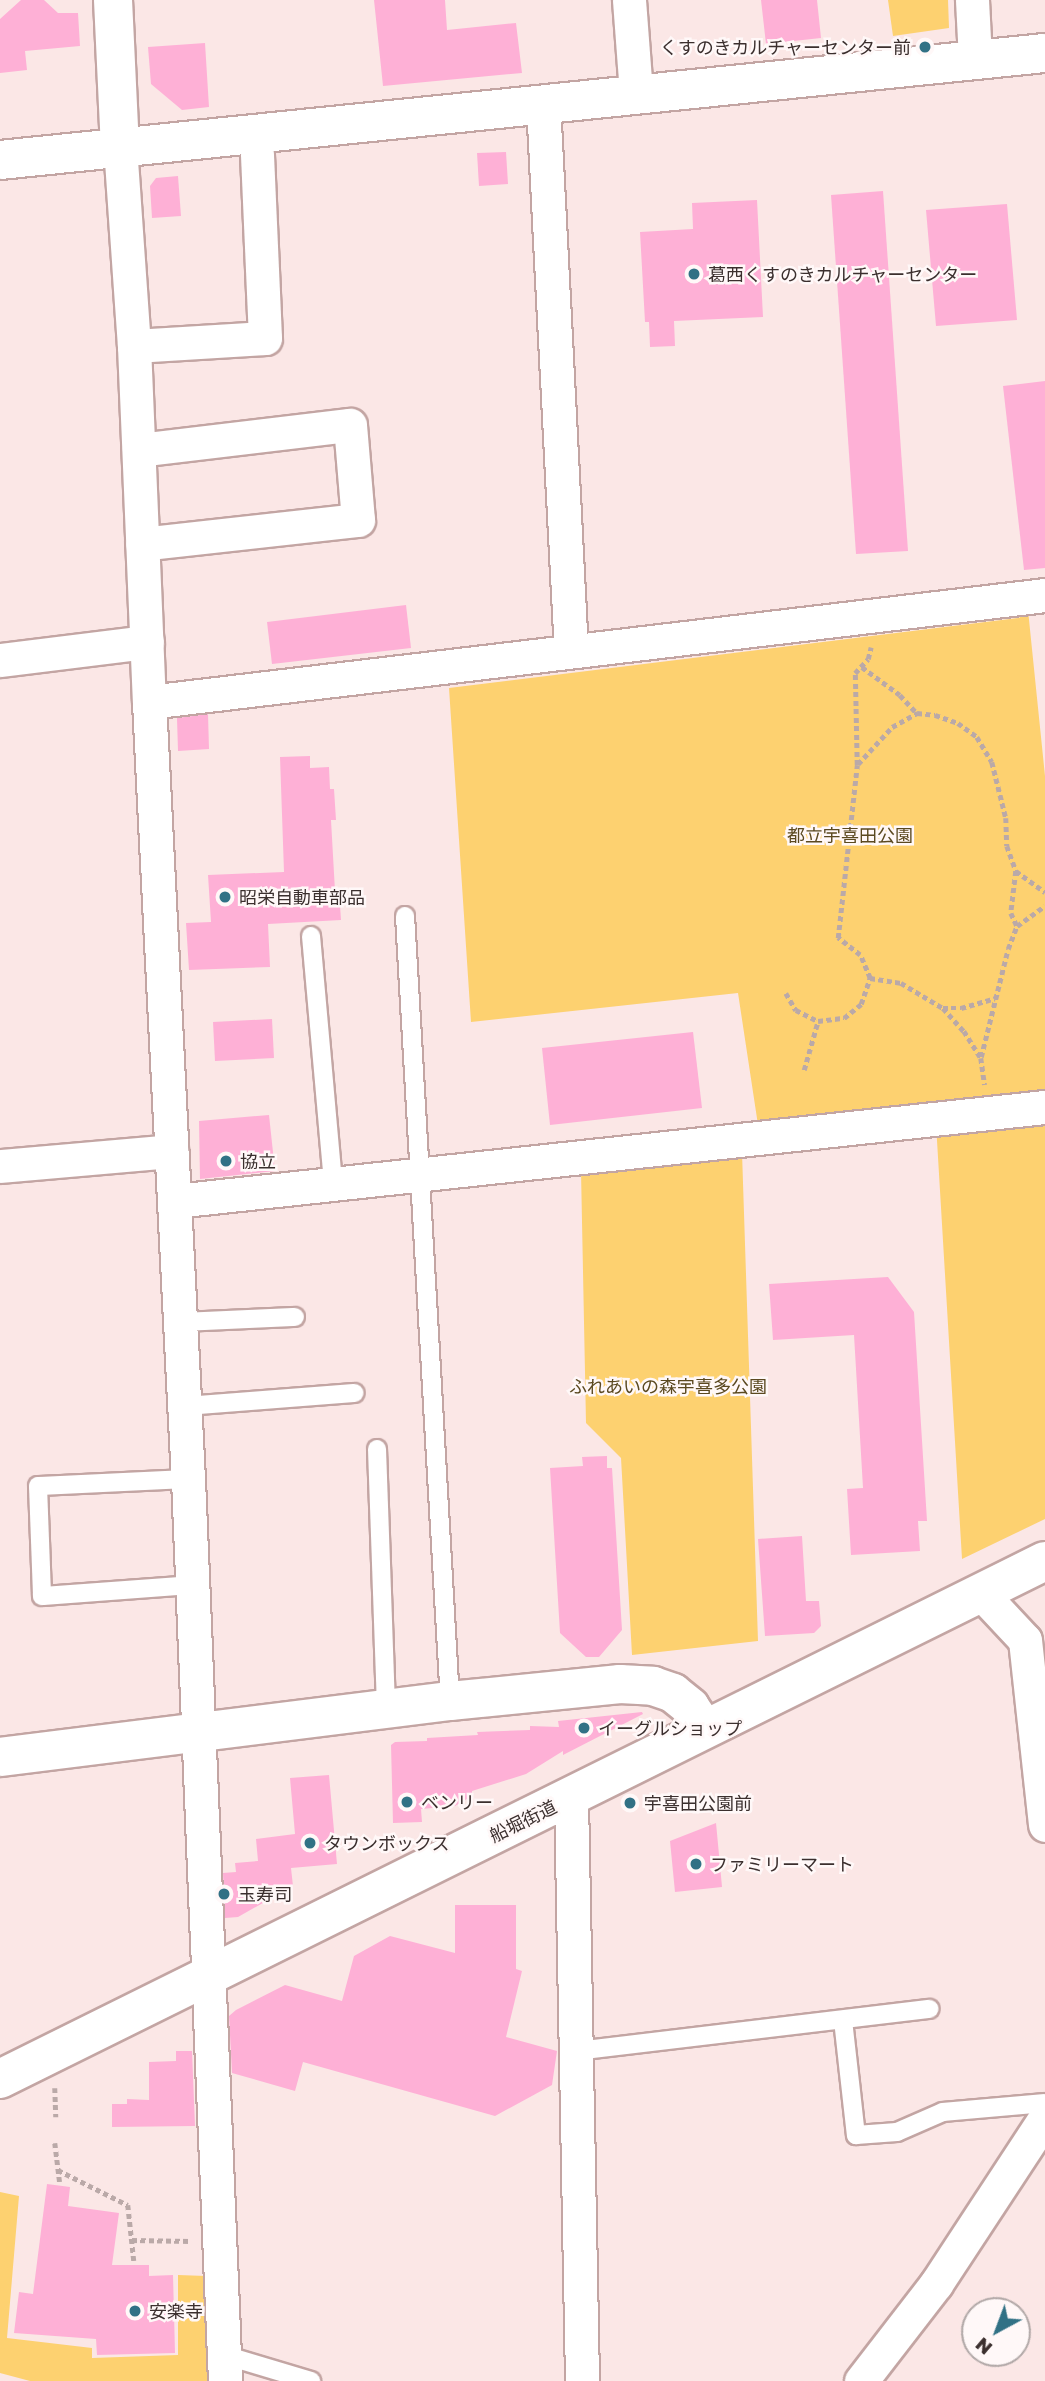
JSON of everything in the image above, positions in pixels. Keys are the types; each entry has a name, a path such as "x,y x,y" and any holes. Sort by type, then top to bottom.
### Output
{"street":[{"path":"113,0 134,346 149,702 185,1406 224,2368"},
{"path":"629,0 636,94"},
{"path":"972,0 975,60"},
{"path":"0,160 1045,53"},
{"path":"542,103 572,651"},
{"path":"134,346 265,338 257,154"},
{"path":"139,450 350,425 358,520 142,544"},
{"path":"149,702 1045,595"},
{"path":"0,660 147,642"},
{"path":"175,1201 1045,1107"},
{"path":"0,1166 171,1151"},
{"name":"船堀街道","path":"0,2079 1045,1561"},
{"path":"981,1593 1035,1639 1045,1825"},
{"path":"0,1757 450,1701 620,1684 653,1686 673,1693 685,1702 704,1728"},
{"path":"571,1797 582,2381"},
{"path":"861,2381 936,2284 1045,2118"}],"lane":[{"path":"405,916 450,1701"},
{"path":"311,936 333,1184"},
{"path":"180,1322 295,1317"},
{"path":"185,1406 355,1392"},
{"path":"377,1449 386,1709"},
{"path":"188,1479 38,1486 42,1596 192,1585"},
{"path":"576,2051 930,2009"},
{"path":"843,2020 856,2134 897,2132 943,2112 1045,2103"},
{"path":"224,2368 310,2381"}],"path":[{"path":"786,993 796,1010 818,1021 844,1018 862,1004 870,978 860,955 838,938 857,765 855,673 862,667 872,648 866,616"},
{"path":"862,667 900,695 917,713"},
{"path":"857,765 892,727 917,713 935,715 958,723 977,737 992,761 1000,789 1007,846 1016,871 1012,913 1017,926 981,1058 987,1096"},
{"path":"1016,871 1045,892"},
{"path":"1017,926 1045,906"},
{"path":"870,978 901,983 943,1008 964,1031 981,1058"},
{"path":"943,1008 961,1008 996,998"},
{"path":"804,1070 818,1021"},
{"path":"55,2087 56,2117"},
{"path":"55,2143 60,2182"},
{"path":"58,2170 128,2206 134,2261"},
{"path":"132,2240 218,2242"}],"green space":[{"path":"888,0 948,0 949,28 893,36"},
{"name":"都立宇喜田公園","path":"1028,610 1045,776 1045,1519 962,1559 935,1107 758,1125 738,993 471,1022 449,688 1019,618"},
{"name":"ふれあいの森宇喜多公園","path":"742,1152 758,1641 632,1655 621,1458 586,1423 581,1171"},
{"path":"0,2192 19,2196 7,2338 92,2348 92,2358 178,2355 178,2275 206,2276 210,2381 30,2381 0,2373"}],"building":[{"path":"21,0 44,0 58,13 78,13 80,46 25,51 27,70 0,73 0,19"},
{"path":"374,0 445,0 447,30 516,23 522,73 383,86"},
{"path":"761,0 817,0 821,38 766,44"},
{"path":"205,43 209,107 182,110 151,84 148,47"},
{"path":"506,152 508,184 479,186 477,153"},
{"path":"178,176 181,216 152,218 150,186 156,178"},
{"path":"883,191 908,551 856,554 831,195"},
{"path":"757,200 763,317 674,321 675,346 650,347 649,322 645,322 640,232 693,229 692,203"},
{"path":"1007,204 1017,320 936,326 926,210"},
{"path":"1045,381 1045,568 1024,570 1003,386"},
{"path":"406,605 411,648 272,664 267,622"},
{"path":"208,714 209,749 178,751 177,718"},
{"path":"310,756 310,768 329,767 330,789 334,789 336,820 331,820 335,891 339,891 341,920 268,924 270,967 189,970 186,923 211,922 208,875 284,872 280,757"},
{"path":"272,1019 274,1058 215,1061 213,1022"},
{"path":"693,1032 702,1108 550,1125 542,1048"},
{"path":"269,1115 275,1171 200,1179 199,1121"},
{"path":"888,1277 914,1312 927,1521 918,1521 920,1551 851,1555 847,1489 863,1488 854,1335 773,1340 769,1284"},
{"path":"607,1456 607,1468 612,1468 622,1630 599,1657 586,1657 560,1633 550,1468 583,1466 582,1457"},
{"path":"802,1536 806,1601 819,1601 821,1626 814,1633 765,1636 758,1539"},
{"path":"643,1714 563,1755 563,1751 526,1774 472,1791 472,1796 455,1806 421,1809 422,1822 393,1823 391,1745 395,1742 478,1735 477,1732 530,1730 530,1726 559,1727 558,1721"},
{"path":"329,1775 337,1864 291,1868 293,1886 238,1917 225,1918 223,1873 236,1872 235,1863 258,1861 256,1839 295,1834 290,1778"},
{"name":"ファミリーマート","path":"716,1823 722,1887 675,1892 670,1841"},
{"path":"455,1905 516,1905 516,1969 522,1971 506,2037 557,2051 552,2085 495,2116 303,2062 295,2091 232,2073 229,2016 236,2010 285,1985 342,2001 354,1956 390,1936 455,1953"},
{"path":"176,2051 192,2051 195,2126 112,2127 112,2104 127,2104 127,2099 149,2100 149,2062 176,2061"},
{"path":"47,2184 70,2187 68,2206 119,2213 112,2265 149,2265 149,2276 173,2275 175,2353 97,2355 96,2339 14,2333 19,2292 33,2294"}],"place":[{"name":"くすのきカルチャーセンター前","path":"925,47"},
{"name":"葛西くすのきカルチャーセンター","path":"694,274"},
{"name":"昭栄自動車部品","path":"225,897"},
{"name":"協立","path":"226,1161"},
{"name":"イーグルショップ","path":"584,1728"},
{"name":"ベンリー","path":"407,1802"},
{"name":"宇喜田公園前","path":"630,1803"},
{"name":"タウンボックス","path":"310,1843"},
{"name":"ファミリーマート","path":"696,1864"},
{"name":"玉寿司","path":"224,1894"},
{"name":"安楽寺","path":"135,2311"}]}
